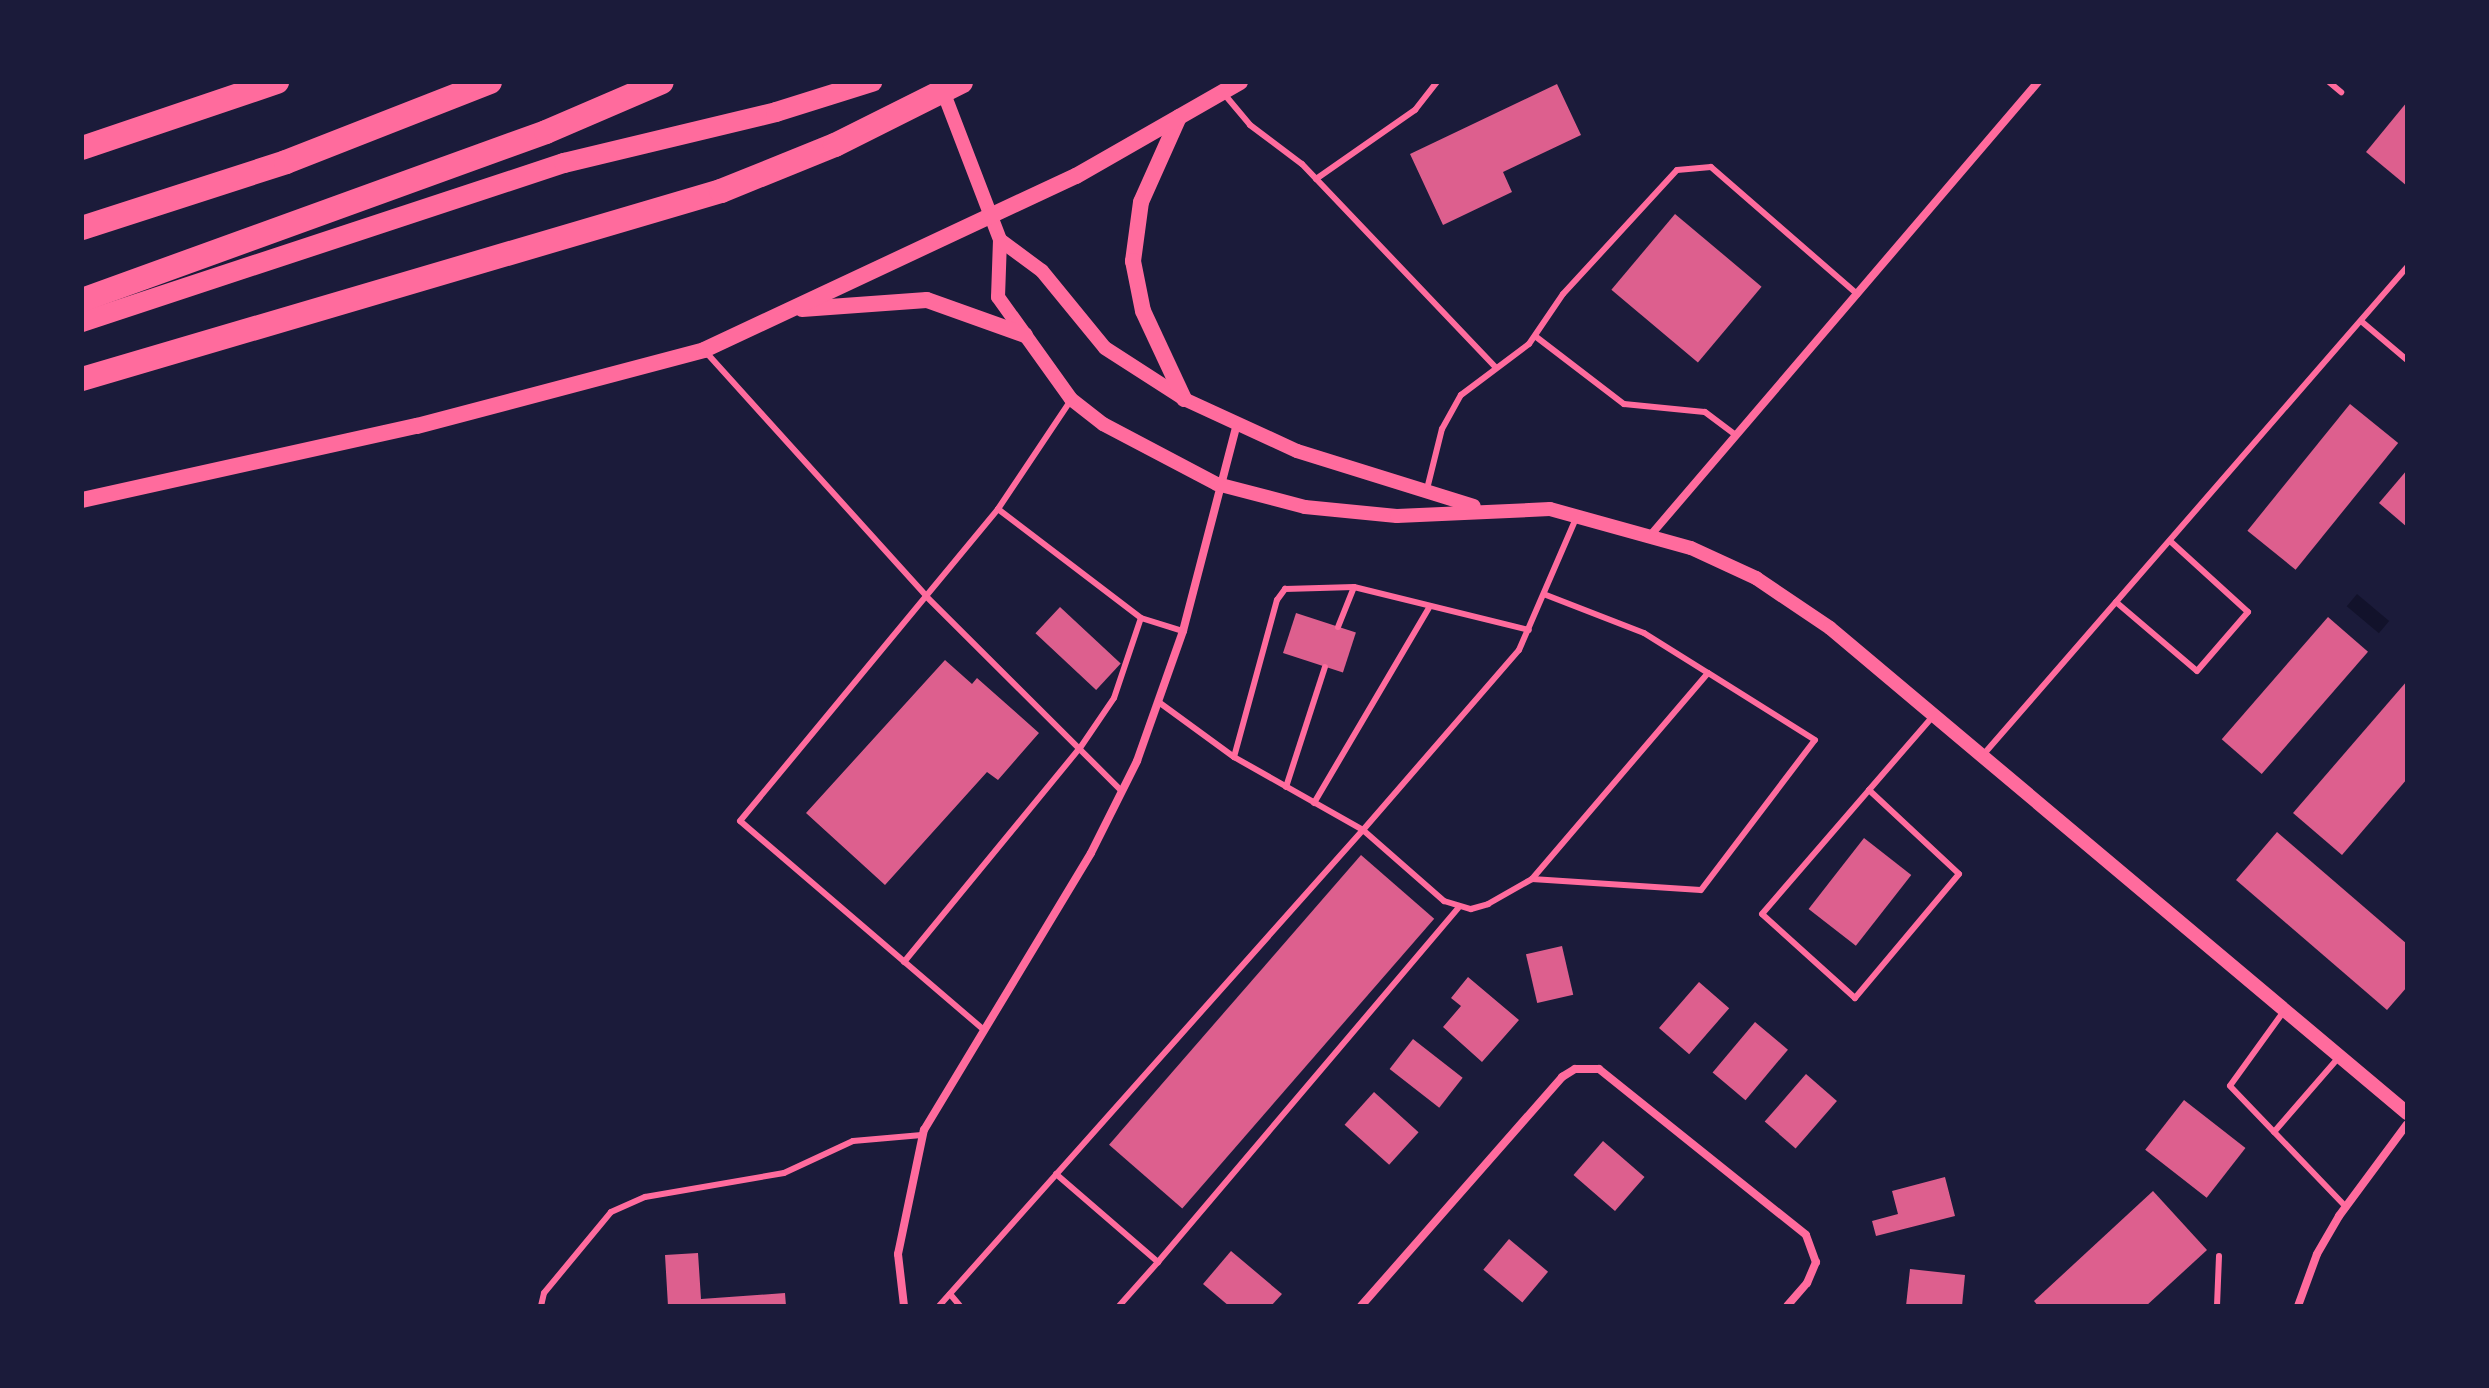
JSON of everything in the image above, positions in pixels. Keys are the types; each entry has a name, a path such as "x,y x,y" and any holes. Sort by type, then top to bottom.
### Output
{"highway":[{"path":"82,148 277,82"},
{"path":"82,228 286,162 490,82"},
{"path":"82,300 546,132 662,82"},
{"path":"82,379 721,191 835,145 961,82"}],"main road":[{"path":"82,322 564,163 776,112 872,82"},
{"path":"82,500 417,426 704,350 1076,176 1240,82"},
{"path":"1179,117 1141,202 1133,261 1143,311 1184,399"},
{"path":"793,310 927,300 1025,335"}],"street":[{"path":"939,82 988,216 1000,240 1042,271 1105,348 1184,399 1236,427 1479,508"},
{"path":"1649,537 2038,82"},
{"path":"1000,240 998,297 1071,399 1149,451 1217,484 1305,507 1397,516 1479,508 1550,509 1724,561 1793,598 1980,758 2407,1113"},
{"path":"904,1306 898,1254 922,1135 1122,791 1160,703 1183,631 1217,484 1236,427"},
{"path":"1361,1306 1562,1077 1575,1069 1610,1074 1806,1235 1816,1262 1807,1283 1787,1306"},
{"path":"2298,1306 2317,1254 2346,1207 2407,1124"}],"lane":[{"path":"1316,179 1415,110 1437,82"},
{"path":"2329,82 2341,92"},
{"path":"1223,93 1250,125 1316,179 1495,367"},
{"path":"1427,490 1448,413 1495,367 1535,336 1618,230 1677,170 1693,164 1711,167 1857,294"},
{"path":"1980,758 2407,267"},
{"path":"2361,321 2407,360"},
{"path":"1535,336 1624,404 1705,412 1736,435"},
{"path":"704,350 926,596 1122,791"},
{"path":"984,1030 740,821 998,509 1071,399"},
{"path":"998,509 1141,618 1183,631"},
{"path":"939,1306 1504,671 1546,595 1577,516"},
{"path":"2116,602 2197,671 2248,612 2170,541"},
{"path":"1234,757 1277,600 1285,589 1354,587 1429,608 1529,630"},
{"path":"1338,627 1354,587"},
{"path":"1532,879 1701,890 1815,740 1644,633 1546,595"},
{"path":"1314,803 1429,608"},
{"path":"904,962 1080,748 1114,698 1141,618"},
{"path":"1286,787 1325,667"},
{"path":"1119,1306 1458,908 1488,904 1532,879 1708,673"},
{"path":"1160,703 1234,757 1363,830 1458,908"},
{"path":"1869,790 1959,874 1855,998 1762,914 1869,790 1933,716"},
{"path":"2284,1011 2230,1086 2346,1207"},
{"path":"2274,1132 2339,1057"},
{"path":"541,1306 544,1293 611,1212 645,1197 784,1173 853,1141 922,1135"},
{"path":"1056,1174 1158,1262"},
{"path":"2217,1306 2219,1256"},
{"path":"950,1294 960,1306"}],"shaded area":[{"path":"2357,594 2389,621 2379,633 2347,606"}],"building":[{"path":"1557,84 1581,135 1503,172 1512,192 1443,225 1410,154"},
{"path":"2407,102 2407,186 2366,152"},
{"path":"1675,214 1762,287 1698,362 1611,290"},
{"path":"2350,404 2398,443 2296,570 2247,531"},
{"path":"2407,470 2407,527 2379,503"},
{"path":"1060,607 1121,664 1096,690 1035,633"},
{"path":"1296,613 1356,632 1343,672 1283,653"},
{"path":"2328,617 2368,652 2262,774 2222,739"},
{"path":"945,660 972,684 977,678 1039,733 998,780 987,772 885,885 806,813"},
{"path":"2407,681 2407,779 2342,855 2293,813"},
{"path":"2277,832 2407,944 2407,987 2387,1010 2236,880"},
{"path":"1864,838 1911,875 1856,946 1809,909"},
{"path":"1361,855 1434,919 1182,1208 1109,1145"},
{"path":"1562,946 1573,995 1537,1003 1526,954"},
{"path":"1468,977 1519,1020 1482,1062 1443,1027 1461,1006 1451,998"},
{"path":"1699,982 1729,1008 1689,1054 1659,1028"},
{"path":"1755,1022 1788,1050 1746,1100 1713,1073"},
{"path":"1413,1039 1463,1078 1439,1108 1390,1069"},
{"path":"1806,1074 1837,1101 1796,1148 1765,1122"},
{"path":"1374,1092 1419,1132 1389,1165 1345,1125"},
{"path":"2184,1100 2245,1148 2207,1198 2145,1150"},
{"path":"1603,1141 1645,1177 1615,1211 1573,1175"},
{"path":"1945,1177 1955,1216 1876,1236 1872,1221 1898,1214 1892,1191"},
{"path":"2153,1191 2207,1250 2146,1306 2038,1306 2034,1301"},
{"path":"1509,1239 1548,1272 1522,1302 1483,1270"},
{"path":"1231,1251 1282,1294 1271,1306 1229,1306 1203,1284"},
{"path":"698,1253 701,1299 785,1293 786,1306 668,1306 665,1255"},
{"path":"1910,1269 1965,1275 1962,1306 1906,1306"}]}
